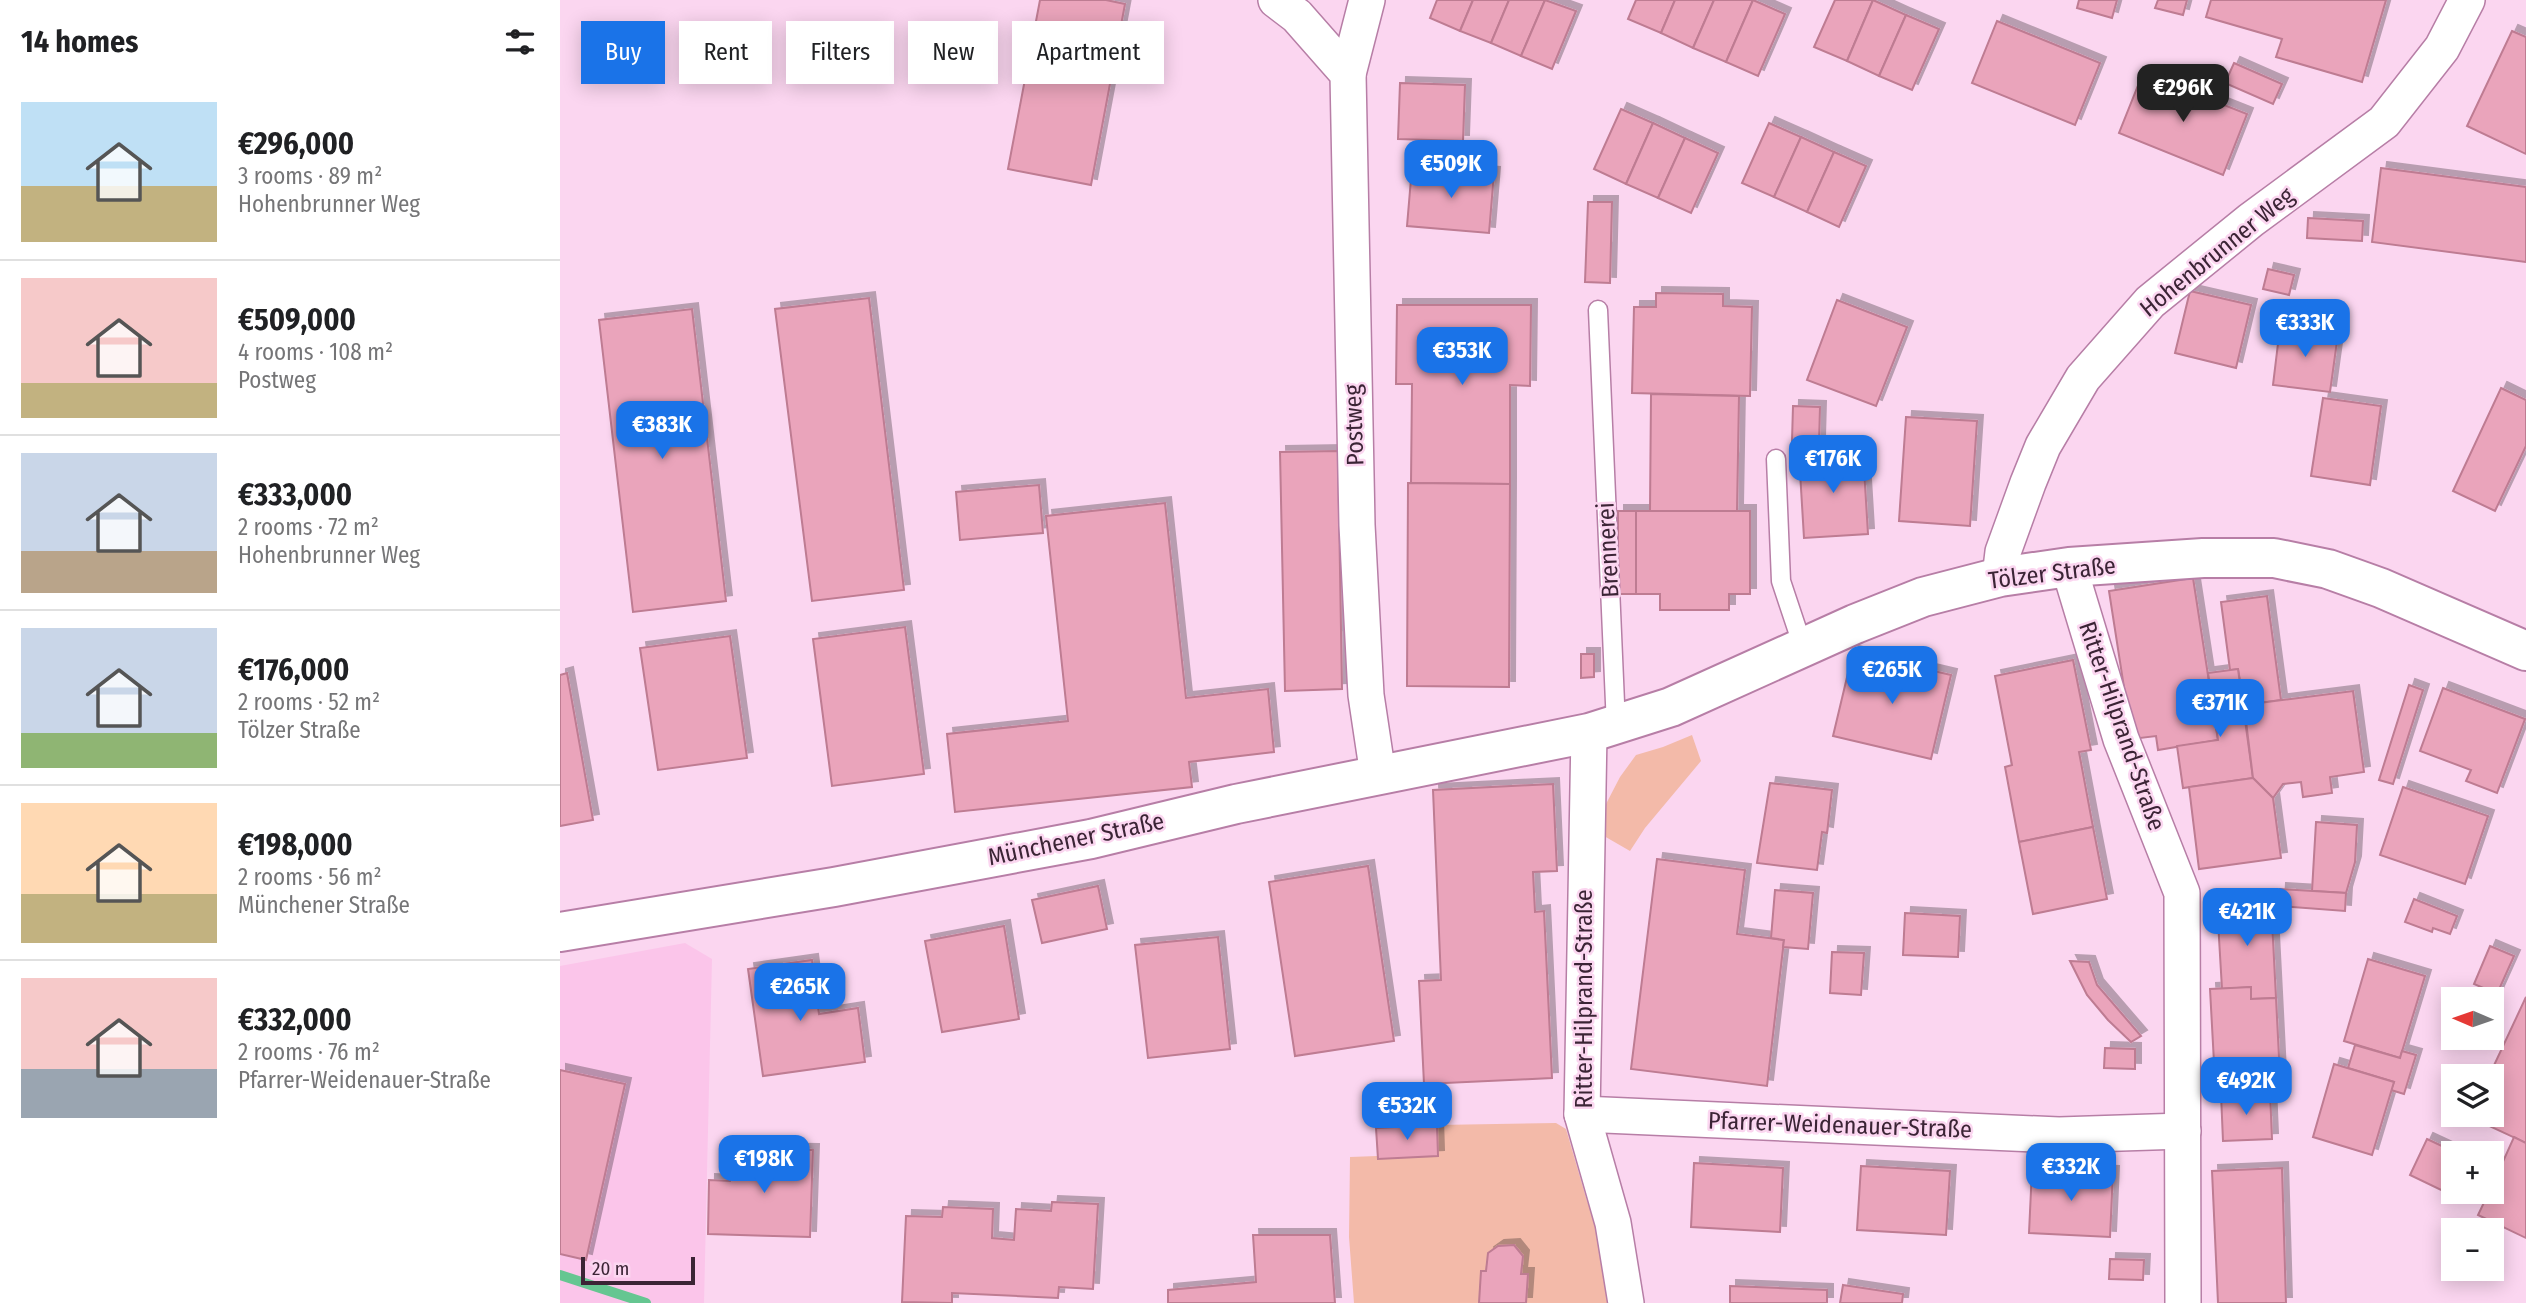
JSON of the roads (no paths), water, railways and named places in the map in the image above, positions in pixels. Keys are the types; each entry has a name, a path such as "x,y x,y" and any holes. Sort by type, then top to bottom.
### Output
{"main road":[{"name":"Tölzer Straße","path":"1602,729 1671,707 1855,624 1923,597 2000,577 2069,567 2203,558 2274,558 2328,569 2526,651"},
{"name":"Münchener Straße","path":"560,932 834,887 1091,839 1236,804 1602,729"}],"street":[{"path":"1276,0 1297,16 1348,74"},
{"name":"Postweg","path":"1367,0 1348,74 1357,525 1366,695 1378,775"},
{"name":"Hohenbrunner Weg","path":"2000,577 2003,552 2043,446 2083,378 2150,302 2251,220 2384,122 2442,48 2467,0"},
{"name":"Ritter-Hilprand-Straße","path":"2069,567 2121,739 2182,893 2183,1303"},
{"name":"Ritter-Hilprand-Straße","path":"1602,729 1581,1114 1613,1223 1626,1303"},
{"name":"Pfarrer-Weidenauer-Straße","path":"1581,1114 2059,1135 2183,1131"}],"lane":[{"name":"Brennerei","path":"1598,310 1602,729"},
{"path":"1776,459 1781,581 1803,648"}],"waterway":[{"path":"560,1275 646,1303"}]}
